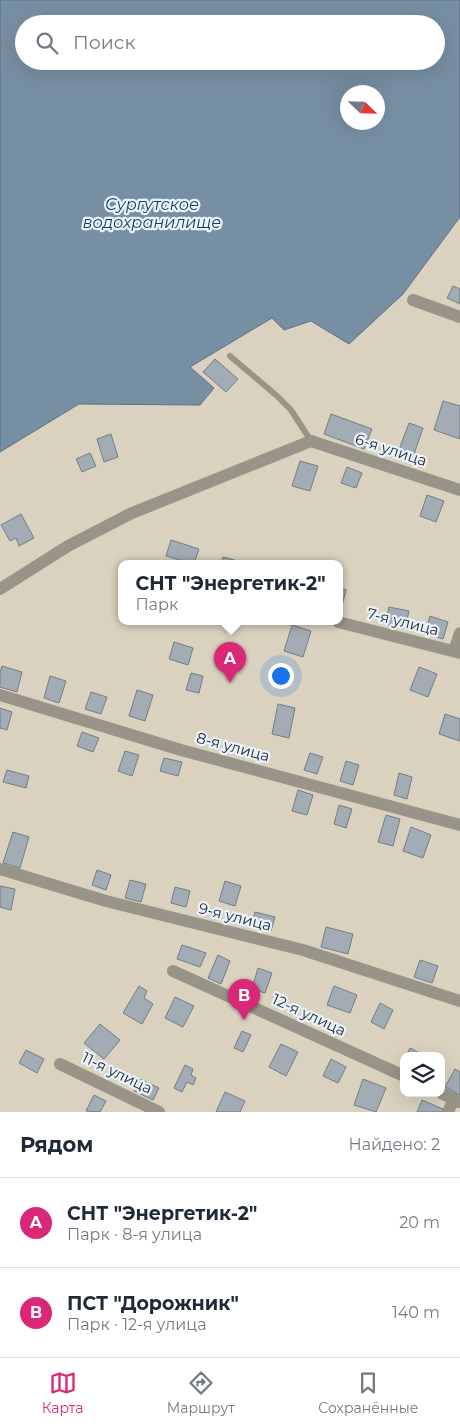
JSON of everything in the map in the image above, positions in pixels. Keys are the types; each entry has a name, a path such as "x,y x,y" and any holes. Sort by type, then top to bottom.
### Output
{"street":[{"path":"413,300 460,317"},
{"path":"0,589 68,546 132,513 311,441"},
{"name":"6-я улица","path":"311,441 460,490"},
{"name":"7-я улица","path":"343,623 457,652"},
{"path":"457,652 460,633"},
{"name":"8-я улица","path":"0,695 181,750 460,825"},
{"name":"9-я улица","path":"0,869 106,901 303,950 460,1001"},
{"name":"12-я улица","path":"173,971 400,1074"},
{"name":"11-я улица","path":"60,1064 160,1112"},
{"path":"445,1095 457,1101 448,1112"}],"lane":[{"path":"230,356 291,410 311,441"}],"shaded area":[{"path":"460,217 460,1112 0,1112 0,452 79,404 200,405 189,367 272,318 285,330 403,294"}],"water":[{"name":"Сургутское водохранилище","path":"0,0 460,0 460,217 403,294 349,344 311,321 284,330 272,318 190,367 214,388 200,405 79,404 0,452"}],"building":[{"path":"453,286 460,289 460,304 447,298"},
{"path":"215,359 238,379 226,392 203,372"},
{"path":"443,401 460,406 460,439 434,430"},
{"path":"331,414 372,429 364,449 324,434"},
{"path":"409,423 423,428 412,460 397,455"},
{"path":"111,434 118,457 104,462 97,439"},
{"path":"90,453 96,466 82,472 76,459"},
{"path":"300,461 318,466 310,491 292,486"},
{"path":"347,467 362,473 356,488 341,483"},
{"path":"427,495 444,501 436,522 420,516"},
{"path":"21,514 34,538 19,546 16,538 10,541 1,525"},
{"path":"171,540 199,549 195,560 180,560 166,556"},
{"path":"223,557 234,560 222,560"},
{"path":"343,589 346,590 343,602"},
{"path":"389,607 409,611 405,628 385,624"},
{"path":"430,616 448,622 443,639 425,633"},
{"path":"292,625 311,631 303,657 284,651"},
{"path":"174,642 193,648 188,665 169,659"},
{"path":"2,666 22,672 17,692 0,687"},
{"path":"419,667 437,674 428,697 410,690"},
{"path":"191,673 203,676 199,693 186,690"},
{"path":"50,676 66,681 59,703 44,698"},
{"path":"137,690 153,695 145,721 129,716"},
{"path":"91,692 107,697 101,714 85,709"},
{"path":"278,704 295,708 289,738 272,734"},
{"path":"0,708 12,712 7,730 0,728"},
{"path":"445,714 460,719 460,741 439,734"},
{"path":"82,732 99,738 93,752 77,746"},
{"path":"125,751 139,755 132,776 118,771"},
{"path":"310,753 323,757 317,774 304,770"},
{"path":"164,758 182,762 178,776 160,771"},
{"path":"346,761 359,765 353,785 340,781"},
{"path":"7,770 29,776 26,788 3,782"},
{"path":"399,773 412,777 407,799 394,795"},
{"path":"298,790 313,795 307,815 292,811"},
{"path":"339,805 352,809 346,828 334,824"},
{"path":"386,815 400,819 393,846 378,842"},
{"path":"411,827 431,835 423,858 403,851"},
{"path":"13,832 29,837 20,868 3,863"},
{"path":"97,870 111,875 106,890 92,885"},
{"path":"130,880 146,884 141,902 125,898"},
{"path":"225,881 241,886 235,906 219,901"},
{"path":"0,886 15,889 11,910 0,907"},
{"path":"175,887 190,891 186,907 171,903"},
{"path":"255,912 275,917 271,931 251,926"},
{"path":"326,927 353,934 348,954 321,947"},
{"path":"182,945 206,953 200,967 177,959"},
{"path":"218,955 230,961 221,984 208,978"},
{"path":"420,960 438,966 432,983 414,977"},
{"path":"258,968 272,973 265,993 252,989"},
{"path":"139,986 147,991 144,998 153,1004 142,1024 123,1013"},
{"path":"334,986 357,995 350,1013 327,1005"},
{"path":"175,997 194,1006 183,1027 165,1018"},
{"path":"380,1003 393,1010 384,1029 371,1022"},
{"path":"100,1024 120,1040 104,1059 84,1043"},
{"path":"242,1031 251,1035 243,1052 234,1048"},
{"path":"281,1044 298,1052 286,1076 269,1067"},
{"path":"410,1048 417,1052 408,1052"},
{"path":"26,1050 44,1059 37,1073 19,1063"},
{"path":"331,1059 346,1067 338,1083 323,1076"},
{"path":"185,1065 193,1069 191,1075 196,1078 193,1085 187,1082 182,1092 174,1088"},
{"path":"455,1069 460,1072 460,1095 445,1087"},
{"path":"140,1079 159,1088 153,1100 134,1091"},
{"path":"363,1079 386,1088 376,1112 354,1105"},
{"path":"225,1092 245,1101 240,1112 216,1112"},
{"path":"94,1095 106,1101 100,1112 86,1111"},
{"path":"422,1100 443,1109 442,1112 417,1112"}],"place":[{"name":"СHТ \"Энергетик-2\"","path":"230,683"},
{"name":"ПСТ \"Дорожник\"","path":"244,1020"}]}
